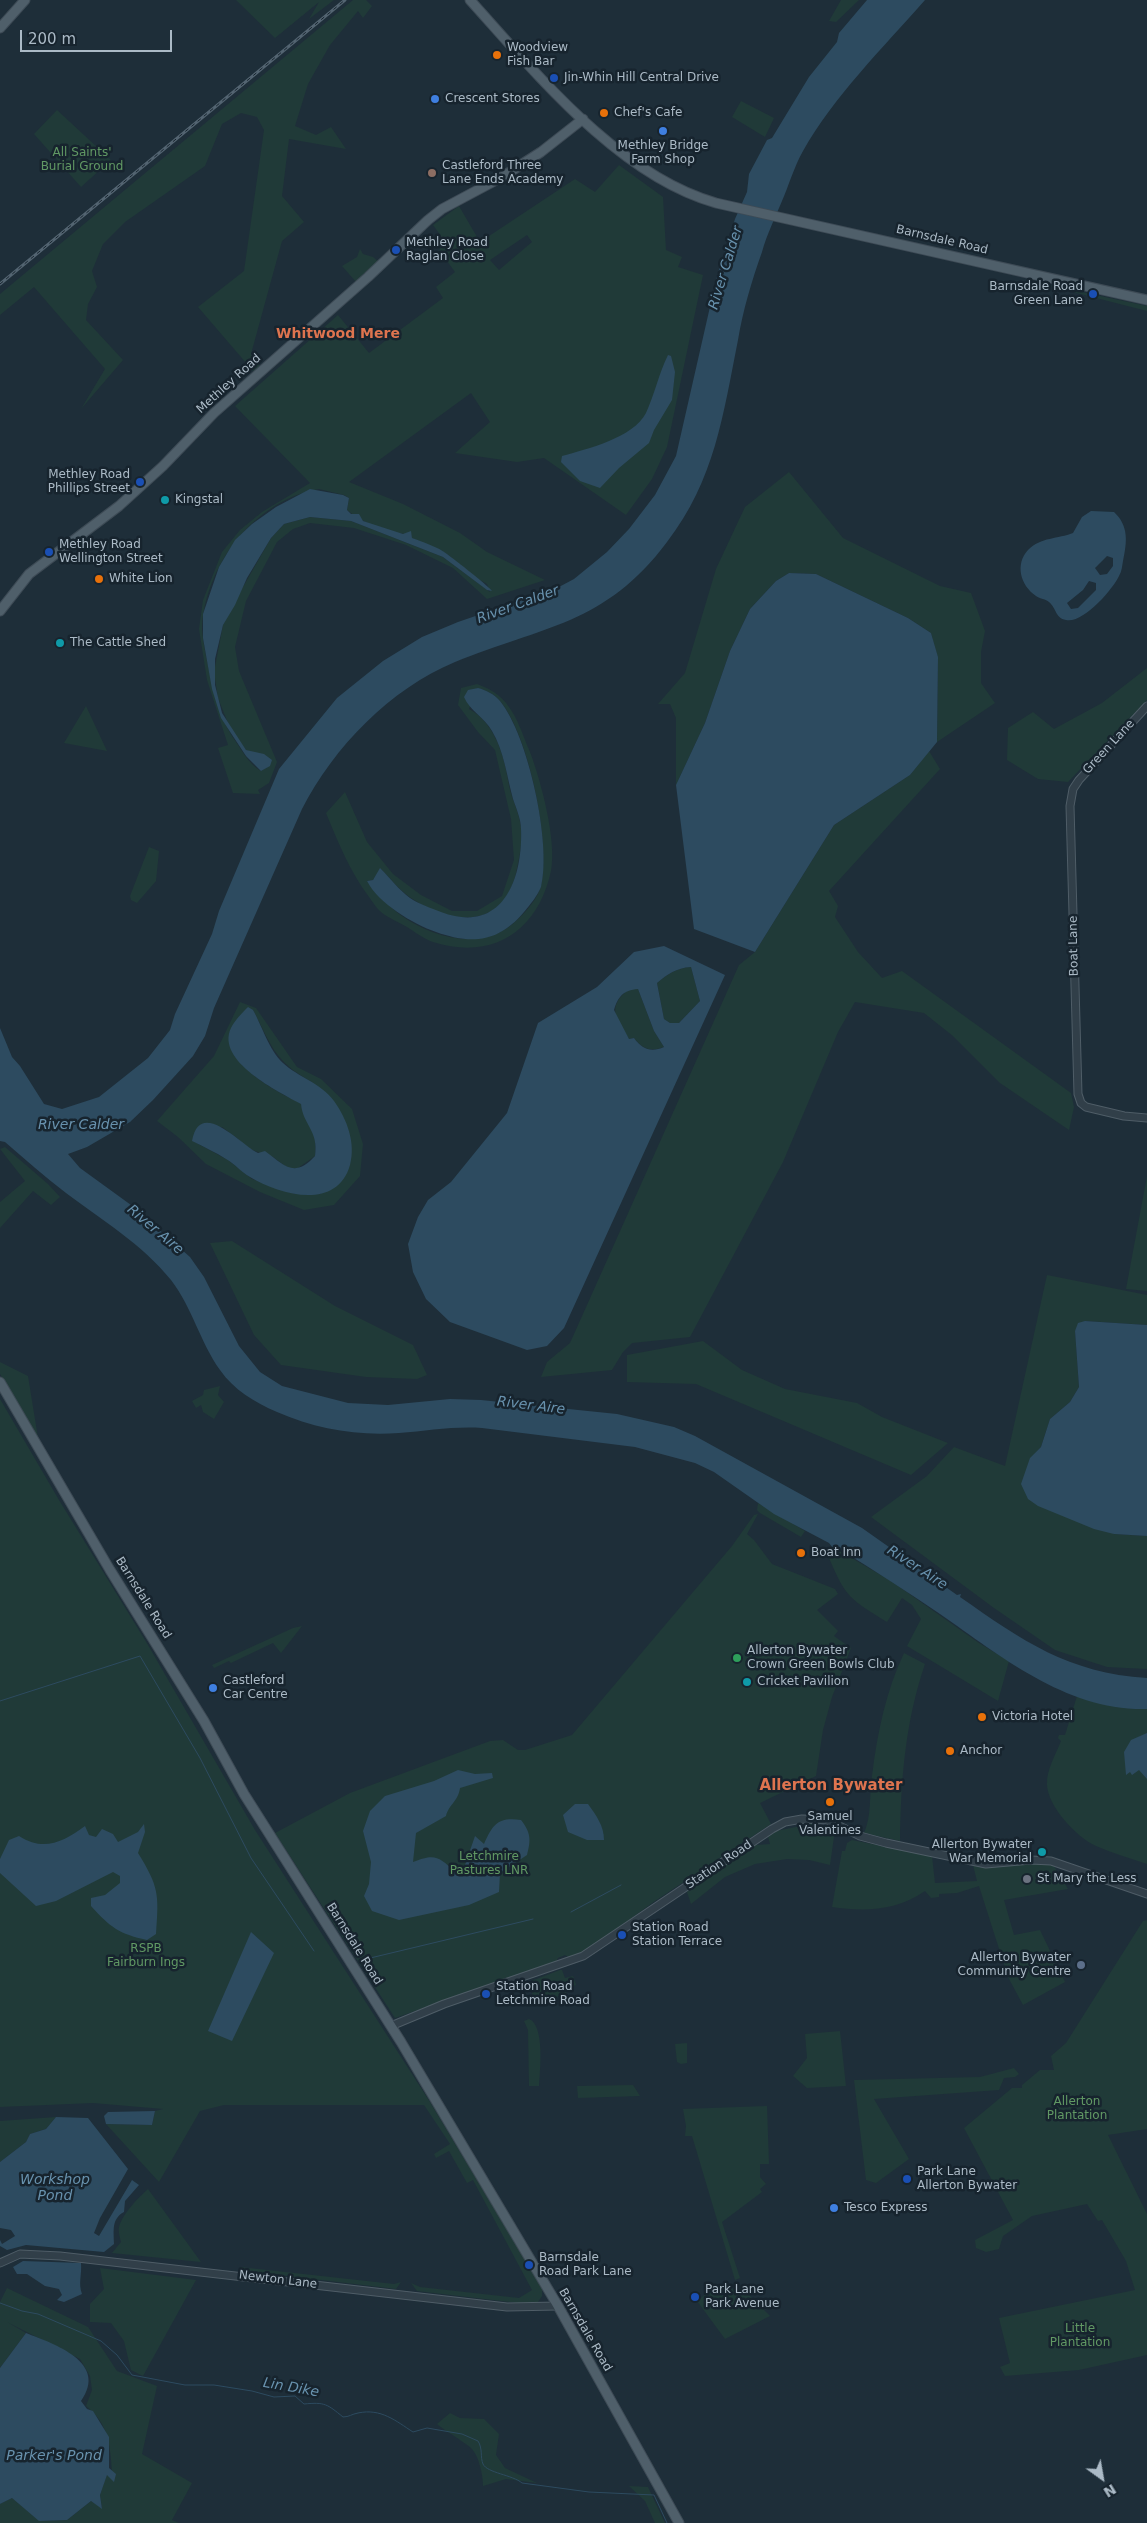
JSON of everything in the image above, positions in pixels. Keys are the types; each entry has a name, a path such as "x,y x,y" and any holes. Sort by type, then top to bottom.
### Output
{"main road":[{"path":"0,28 25,0"},
{"name":"Barnsdale Road","path":"470,0 522,57 583,118 623,154 667,184 699,198 730,206 1147,300"},
{"name":"Methley Road","path":"0,611 34,569 119,506 163,466 214,413 368,277 428,220 442,209 541,152 583,118"},
{"name":"Barnsdale Road","path":"0,1382 110,1570 204,1721 244,1794 391,2026 558,2306 679,2523"}],"street":[{"name":"Green Lane","path":"1073,789 1079,780 1147,706"},
{"name":"Boat Lane","path":"1073,789 1070,806 1077,1089 1081,1103 1092,1108 1124,1116 1147,1118"},
{"name":"Station Road","path":"391,2026 444,2004 583,1956 772,1829 792,1821 827,1820 860,1836 986,1864 1031,1860 1066,1865 1147,1894"},
{"name":"Newton Lane","path":"0,2263 20,2254 60,2256 507,2306 558,2306"}],"green space":[{"path":"236,0 334,0 309,19 319,2 275,38"},
{"path":"353,0 366,0 372,6 363,18 358,11 330,45 308,84 295,126 316,135 331,127 346,149 289,139 282,196 304,222 282,241 251,354 260,366 253,371 198,307 244,271 264,130 257,117 241,113 222,124 205,166 125,222 103,244 92,271 97,287 88,304 86,320 123,360 81,409 105,369 34,287 0,315 0,294"},
{"path":"841,0 859,0 836,22 829,21"},
{"path":"741,101 774,118 765,137 732,117"},
{"name":"All Saints' Burial Ground","path":"57,110 111,160 81,187 34,134"},
{"path":"619,165 663,197 666,250 682,257 678,267 703,275 667,447 652,479 626,515 544,458 517,462 455,453 490,422 471,393 349,482 403,504 460,533 487,552 545,580 487,599 453,568 406,545 354,528 310,523 293,529 277,542 246,601 235,647 239,671 277,762 269,783 258,790 260,794 233,793 218,748 228,745 207,680 199,629 203,600 222,552 240,530 262,512 310,483 235,406 338,315 369,353 443,298 436,287 455,272 439,250 446,243 433,225 459,206 480,242 575,179 595,192","holes":["527,235 532,242 499,270 490,260","319,489 349,498 347,510 369,524 386,530 411,534 412,538 447,554 476,578 487,584 490,592 443,557 351,521 310,517 284,524 271,538 227,615 223,625 214,672 218,698 230,728 246,750 254,753 267,767 261,771 253,765 228,730 220,710 203,639 202,627 206,603 213,580 238,538 274,506 296,496"]},
{"path":"360,249 363,254 373,257 379,262 357,283 342,266 357,257"},
{"path":"1026,280 1147,306 1147,311"},
{"path":"789,472 843,538 940,586 971,593 985,631 981,652 981,683 995,703 937,742 938,658 931,633 908,618 816,574 789,573 776,581 750,609 730,651 705,723 676,785 676,718 670,704 658,704 685,673 716,569 745,507"},
{"path":"1147,668 1147,700 1068,782 1038,779 1007,760 1008,728 1033,712 1054,729 1102,703"},
{"path":"477,684 489,689 498,695 512,711 530,752 539,779 547,811 552,844 551,871 545,892 536,910 524,925 510,936 493,944 475,947 455,947 430,941 379,910 350,867 326,813 345,792 367,842 393,874 421,895 452,911 477,911 502,896 514,860 511,819 495,750 478,732 458,705 461,688","holes":["477,688 487,691 500,701 520,738 535,790 540,818 543,867 541,886 537,895 528,909 517,920 504,930 490,936 476,939 460,939 430,931 402,916 367,881 373,880 381,869 411,898 442,914 458,917 474,917 488,913 500,905 509,892 516,873 521,827 509,786 504,760 496,740 485,722 469,709"]},
{"path":"86,706 107,751 64,743"},
{"path":"929,751 940,769 829,891 838,906 835,917 858,952 882,978 902,971 1071,1093 1074,1107 1069,1130 1000,1083 953,1036 924,1013 855,1002 838,1032 783,1162 690,1337 632,1343 623,1352 612,1370 541,1377 547,1362 570,1343 739,965 755,952 834,825 910,775"},
{"path":"149,847 159,851 156,881 137,903 131,900 130,896"},
{"path":"691,967 700,1001 679,1023 670,1023 664,1019 657,983 672,972"},
{"path":"629,989 638,989 654,1031 664,1047 651,1049 644,1047 634,1038 629,1039 620,1025 615,1007 622,995"},
{"path":"240,1002 256,1008 297,1067 321,1079 352,1109 363,1144 360,1176 334,1205 304,1210 260,1192 206,1164 178,1137 157,1121 214,1056","holes":["253,1010 275,1052 289,1067 312,1082 321,1194 295,1194 252,1179 228,1160 193,1141 222,1127 237,1138 246,1148 273,1157 289,1169 298,1168 315,1156 313,1129 305,1109 297,1101 256,1077 233,1053"]},
{"path":"5,1147 48,1184 60,1197 51,1205 33,1191 0,1228 0,1202 25,1181 0,1149"},
{"path":"1147,1176 1147,1291 1126,1289"},
{"path":"232,1241 335,1306 413,1345 427,1375 417,1379 366,1377 281,1365 254,1335 210,1243"},
{"path":"1047,1275 1147,1295 1147,1325 1085,1321 1075,1331 1079,1387 1070,1402 1050,1419 1041,1447 1030,1459 1114,1534 1147,1536 1147,1669 1107,1667 1055,1650 994,1608 871,1517 927,1476 954,1447 1005,1466"},
{"path":"703,1341 742,1370 785,1389 857,1403 882,1417 948,1443 911,1475 696,1384 627,1382 627,1355"},
{"path":"0,1362 28,1376 39,1444 0,1374"},
{"path":"220,1386 218,1395 224,1402 214,1419 203,1412 201,1405 196,1408 192,1401 203,1395 204,1390"},
{"name":"RSPB Fairburn Ings","path":"0,1399 59,1500 148,1645 255,1830 430,2102 542,2288 542,2296 538,2302 518,2303 417,2291 411,2283 420,2287 519,2298 532,2290 473,2180 467,2183 449,2151 436,2158 434,2154 450,2144 424,2105 224,2105 200,2111 159,2182 106,2124 152,2125 155,2111 163,2109 93,2103 0,2107"},
{"path":"758,1503 805,1531 801,1537 760,1513 757,1510"},
{"name":"Letchmire Pastures LNR","path":"758,1514 747,1534 754,1540 772,1564 835,1589 838,1594 817,1610 838,1631 834,1636 851,1648 832,1697 823,1730 816,1776 760,1803 771,1824 655,1901 585,1952 568,1957 565,1955 558,1958 556,1962 395,2018 275,1833 350,1793 490,1741 503,1740 518,1750 525,1750 572,1735 732,1546 754,1515"},
{"path":"838,1550 891,1581 979,1643 1009,1661 998,1701 907,1646 921,1619 912,1605 902,1598 887,1622 850,1596 840,1582 829,1558"},
{"path":"302,1626 281,1653 273,1643 231,1663 229,1661 214,1668 212,1665 293,1628"},
{"path":"904,1653 925,1664 918,1686 905,1751 900,1841 864,1833 867,1826 872,1776 880,1729 892,1682"},
{"path":"1077,1696 1108,1705 1147,1709 1147,1864 1088,1842 1064,1820 1052,1802 1047,1785 1048,1774 1061,1741 1058,1738 1059,1735 1065,1735"},
{"path":"811,1824 835,1830 830,1865 809,1860 787,1859 755,1864 725,1877 691,1904 687,1892 690,1889 756,1845 770,1844 768,1837 776,1831"},
{"path":"852,1840 932,1856 935,1883 977,1881 973,1865 993,1867 1044,1864 1054,1866 1068,1889 1004,1900 1014,1935 1040,1930 1065,1982 1023,2005 1008,1977 979,1886 957,1893 939,1894 939,1897 931,1898 925,1891 903,1903 880,1908 832,1907 842,1851 845,1851 847,1843"},
{"path":"1147,1920 1147,2129 1108,2135 1147,2214 1147,2355 1079,2370 1005,2376 1000,2367 1010,2363 999,2318 1135,2290 1126,2261 1102,2220 1098,2221 1087,2204 1032,2216 1003,2236 999,2249 986,2252 976,2248 975,2240 1013,2220 964,2128 1012,2088 1022,2088 1022,2085 1040,2070 1054,2070 1051,2056 1066,2043 1143,1921"},
{"path":"562,1970 565,1978 573,1976 576,1985 568,1988 566,1993 536,2005 530,1987 531,1981"},
{"path":"529,2019 534,2023 539,2039 539,2086 529,2086 528,2030 524,2021"},
{"path":"840,2031 846,2086 807,2088 793,2076 807,2058 805,2034"},
{"path":"687,2043 687,2063 681,2064 677,2062 675,2044"},
{"path":"1014,2068 1019,2074 1015,2077 1004,2078 999,2090 874,2099 909,2159 876,2183 866,2180 854,2080 980,2077"},
{"path":"633,2085 640,2096 578,2098 577,2086"},
{"path":"767,2106 769,2164 760,2164 760,2177 766,2184 760,2189 762,2192 722,2222 740,2278 735,2280 692,2136 685,2136 686,2126 683,2109"},
{"path":"56,2117 46,2129 30,2134 26,2142 0,2162 0,2121"},
{"path":"148,2189 201,2262 112,2253 121,2242 119,2229 124,2216 135,2201"},
{"path":"240,2267 394,2284 401,2282 396,2289 247,2271"},
{"path":"100,2268 196,2280 143,2376 131,2370 124,2341 111,2323 90,2322 90,2304 104,2289"},
{"path":"7,2288 88,2327 117,2371 157,2386 142,2454 192,2483 172,2520 179,2523 0,2523 0,2504 12,2498 40,2521 67,2520 91,2501 102,2508 100,2495 107,2474 112,2472 109,2444 104,2428 94,2413 86,2406 92,2390 90,2376 80,2359 7,2322 26,2333 0,2368 0,2302"},
{"path":"742,2288 770,2316 725,2339 697,2301 707,2293"},
{"path":"450,2413 460,2418 484,2419 499,2434 496,2455 505,2468 537,2483 506,2479 483,2486 480,2466 472,2449 437,2424"},
{"path":"629,2486 648,2487 665,2523 655,2523 645,2501"}],"water":[{"path":"867,0 925,0 844,92 815,131 800,157 769,232 751,284 742,318 722,421 707,471 683,519 644,570 620,591 596,607 571,620 455,662 431,674 386,704 366,722 330,764 302,809 214,1008 205,1036 193,1056 130,1122 87,1147 68,1154 80,1168 131,1205 190,1257 204,1277 239,1346 260,1372 282,1386 348,1403 388,1405 450,1399 481,1400 617,1414 674,1427 695,1436 862,1528 957,1595 961,1594 960,1597 1026,1641 1070,1662 1119,1675 1147,1678 1147,1709 1118,1707 1090,1701 1063,1691 1037,1678 841,1550 833,1553 833,1548 829,1543 774,1514 714,1472 695,1463 635,1447 482,1428 451,1428 383,1434 352,1432 306,1423 269,1408 253,1400 238,1389 220,1370 178,1290 160,1267 135,1244 58,1187 5,1142 0,1141 0,1028 12,1057 20,1066 44,1104 62,1109 99,1097 148,1058 170,1030 175,1014 212,934 219,911 279,769 337,698 383,661 422,637 458,622 557,588 574,579 607,552 629,529 655,495 676,456 717,276 735,219 747,192 749,174 767,140 772,138 809,77 837,42 839,33"},
{"path":"668,355 671,356 675,372 672,400 654,430 649,443 619,468 600,488 580,481 561,462 562,456 620,436 640,422 649,406"},
{"path":"310,489 343,495 349,498 347,510 351,514 359,514 363,521 403,534 411,531 412,538 443,551 492,591 487,590 443,557 351,521 310,517 284,524 271,538 247,578 235,605 223,625 215,659 215,685 222,713 246,750 264,754 272,760 270,766 261,771 246,756 221,718 212,689 203,638 203,614 219,567 235,540 252,524 276,507"},
{"path":"1091,511 1114,512 1119,517 1126,535 1122,569 1116,582 1097,604 1081,617 1066,620 1058,615 1049,602 1036,596 1026,586 1021,574 1021,568 1024,556 1028,550 1038,543 1073,533 1082,517","holes":["1107,556 1113,558 1113,566 1107,574 1100,575 1095,568","1089,581 1096,583 1096,590 1078,608 1071,609 1067,603 1083,590"]},
{"path":"789,573 816,574 908,618 931,633 938,657 937,742 910,775 834,825 755,952 694,929 676,785 705,723 730,651 750,609 776,581"},
{"path":"478,688 490,693 500,701 520,738 535,791 540,818 544,868 540,890 515,922 495,935 484,938 461,939 417,924 397,912 379,897 367,881 373,880 380,868 410,898 441,912 462,917 480,916 494,909 505,898 513,884 518,867 521,848 521,825 496,739 489,726 464,697 468,690"},
{"path":"664,946 725,975 564,1328 547,1346 527,1350 450,1322 426,1299 413,1272 408,1244 418,1217 428,1200 451,1182 507,1113 538,1023 597,987 634,952","holes":["691,967 700,1001 679,1023 670,1023 664,1019 657,983 672,972","638,989 654,1031 664,1047 659,1049 647,1049 634,1038 629,1039 614,1010 617,1001 622,995 628,991"]},
{"path":"248,1007 253,1010 278,1058 289,1068 323,1089 334,1101 343,1116 351,1140 352,1157 343,1179 333,1189 321,1194 306,1195 276,1189 262,1184 229,1161 192,1141 196,1129 203,1123 212,1123 232,1134 258,1153 265,1151 289,1167 301,1167 315,1156 315,1140 302,1111 301,1104 252,1074 232,1052 229,1040 231,1028"},
{"path":"1085,1321 1147,1325 1147,1536 1114,1534 1094,1529 1038,1506 1028,1499 1021,1484 1030,1458 1041,1447 1050,1419 1070,1402 1079,1387 1075,1331 1078,1323"},
{"path":"1147,1733 1147,1779 1139,1770 1132,1775 1130,1772 1126,1775 1124,1752 1131,1740"},
{"path":"458,1770 475,1774 492,1773 493,1778 460,1788 446,1816 416,1833 413,1862 432,1857 441,1860 456,1872 465,1865 475,1836 484,1844 490,1831 497,1823 513,1819 521,1820 527,1829 529,1845 527,1855 500,1873 499,1892 469,1905 399,1920 372,1911 364,1896 369,1884 371,1862 363,1831 370,1811 385,1796 434,1781"},
{"path":"575,1804 588,1804 601,1825 604,1840 587,1840 568,1832 563,1815"},
{"path":"144,1824 145,1832 138,1853 154,1883 157,1900 156,1934 147,1940 116,1929 91,1906 91,1898 105,1895 120,1883 120,1876 113,1872 56,1901 36,1906 0,1873 0,1859 9,1840 19,1836 37,1843 53,1843 69,1837 85,1826 89,1835 96,1837 102,1829 113,1834 118,1842 138,1832"},
{"path":"251,1932 274,1953 232,2041 208,2031"},
{"path":"155,2111 152,2125 106,2124 104,2116 108,2112"},
{"name":"Workshop Pond","path":"56,2117 88,2118 128,2169 100,2218 94,2233 99,2236 132,2180 139,2185 125,2201 124,2212 115,2222 114,2244 104,2252 26,2245 7,2250 0,2246 0,2240 2,2244 15,2236 11,2230 0,2228 0,2162 26,2142 30,2134 46,2129"},
{"path":"23,2261 81,2263 80,2286 82,2294 64,2302 57,2300 62,2295 59,2289 45,2286 27,2274 17,2274 13,2267"},
{"name":"Parker's Pond","path":"26,2333 75,2356 83,2365 88,2375 88,2387 81,2401 87,2409 93,2411 109,2437 109,2468 116,2474 114,2482 107,2475 100,2495 102,2509 91,2501 67,2520 39,2521 12,2498 0,2504 0,2368"}],"waterway":[{"path":"0,1701 140,1656 200,1758 251,1858 314,1951"},
{"path":"571,1912 621,1885"},
{"path":"362,1960 533,1919"},
{"name":"Lin Dike","path":"0,2303 22,2311 38,2314 101,2341 117,2355 132,2375 185,2385 214,2385 252,2391 274,2397 295,2396 304,2404 317,2403 325,2405 343,2417 358,2413 374,2412 388,2416 413,2432 427,2428 462,2434 478,2441 483,2464 490,2470 522,2483 589,2492 654,2495 667,2523"}],"railway":[{"path":"0,284 345,0"}],"place":[{"name":"Woodview Fish Bar","path":"497,55"},
{"name":"Jin-Whin Hill Central Drive","path":"554,78"},
{"name":"Crescent Stores","path":"435,99"},
{"name":"Chef's Cafe","path":"604,113"},
{"name":"Methley Bridge Farm Shop","path":"663,131"},
{"name":"Castleford Three Lane Ends Academy","path":"432,173"},
{"name":"Methley Road Raglan Close","path":"396,250"},
{"name":"Barnsdale Road Green Lane","path":"1093,294"},
{"name":"Methley Road Phillips Street","path":"140,482"},
{"name":"Kingstal","path":"165,500"},
{"name":"Methley Road Wellington Street","path":"49,552"},
{"name":"White Lion","path":"99,579"},
{"name":"The Cattle Shed","path":"60,643"},
{"name":"Boat Inn","path":"801,1553"},
{"name":"Allerton Bywater Crown Green Bowls Club","path":"737,1658"},
{"name":"Cricket Pavilion","path":"747,1682"},
{"name":"Castleford Car Centre","path":"213,1688"},
{"name":"Victoria Hotel","path":"982,1717"},
{"name":"Anchor","path":"950,1751"},
{"name":"Samuel Valentines","path":"830,1802"},
{"name":"Allerton Bywater War Memorial","path":"1042,1852"},
{"name":"St Mary the Less","path":"1027,1879"},
{"name":"Station Road Station Terrace","path":"622,1935"},
{"name":"Allerton Bywater Community Centre","path":"1081,1965"},
{"name":"Station Road Letchmire Road","path":"486,1994"},
{"name":"Park Lane Allerton Bywater","path":"907,2179"},
{"name":"Tesco Express","path":"834,2208"},
{"name":"Barnsdale Road Park Lane","path":"529,2265"},
{"name":"Park Lane Park Avenue","path":"695,2297"}],"district":[{"name":"Whitwood Mere","path":"338,334"},
{"name":"Allerton Bywater","path":"831,1786"}],"water label":[{"name":"River Calder","path":"726,268"},
{"name":"River Calder","path":"518,605"},
{"name":"River Calder","path":"81,1125"},
{"name":"River Aire","path":"155,1230"},
{"name":"River Aire","path":"531,1406"},
{"name":"River Aire","path":"917,1568"}],"park label":[{"name":"Allerton Plantation","path":"1077,2109"},
{"name":"Little Plantation","path":"1080,2336"}]}
